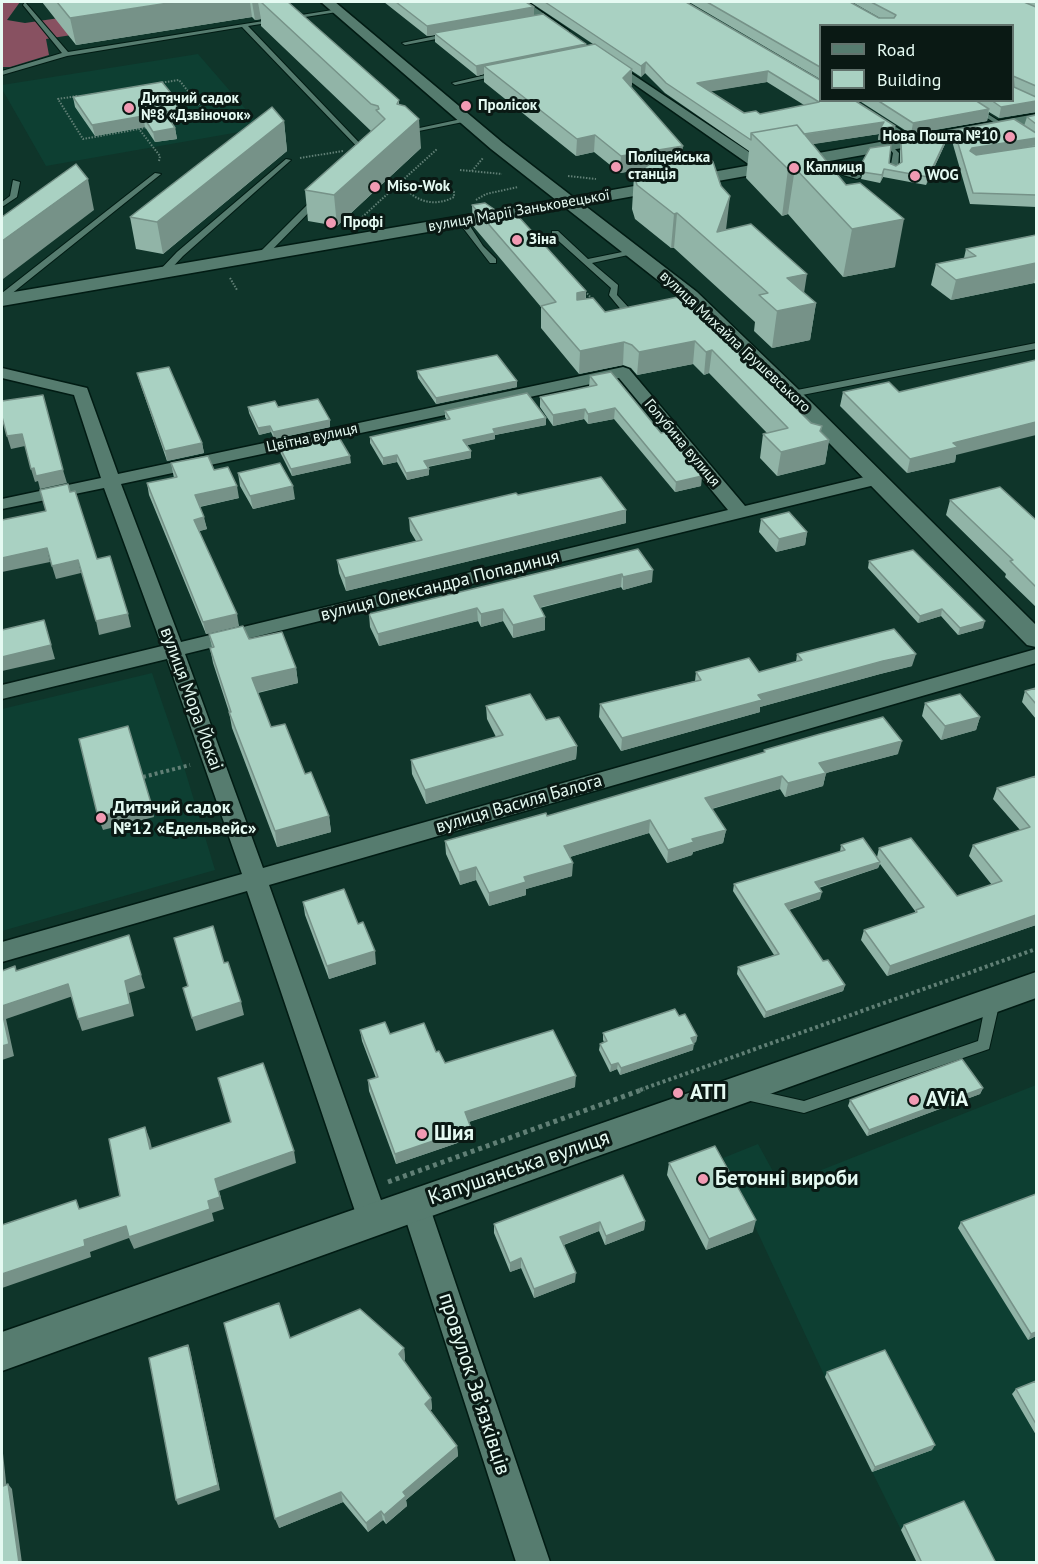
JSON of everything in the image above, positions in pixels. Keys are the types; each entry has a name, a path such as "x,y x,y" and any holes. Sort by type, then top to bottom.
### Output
{"street":[{"path":"521,2 541,20 572,37"},
{"name":"вулиця Михайла Грушевського","path":"332,6 466,120 634,251 792,394 1036,639"},
{"path":"599,55 762,167"},
{"path":"847,102 912,141"},
{"name":"вулиця Марії Заньковецької","path":"2,298 463,222 812,158 893,152 912,141 1010,126 1036,119"},
{"name":"Цвітна вулиця","path":"2,504 623,372"},
{"name":"Голубина вулиця","path":"623,372 741,513"},
{"name":"вулиця Мора Йокаі","path":"2,374 81,392 111,481 214,759 368,1205"},
{"name":"вулиця Олександра Попадинця","path":"2,692 877,479"},
{"name":"вулиця Василя Балога","path":"2,952 1036,656"},
{"name":"Капушанська вулиця","path":"2,1352 368,1205 416,1204 1036,985"},
{"name":"провулок Звʼязківців","path":"416,1204 533,1563"}],"lane":[{"path":"25,4 66,54"},
{"path":"2,73 66,54 243,25 332,6"},
{"path":"243,25 362,148 367,154 358,162"},
{"path":"405,43 454,34"},
{"path":"455,82 503,74"},
{"path":"965,102 1010,126"},
{"path":"403,132 466,120"},
{"path":"356,141 366,139"},
{"path":"891,168 893,152"},
{"path":"812,158 831,167 859,173"},
{"path":"162,273 180,254 288,160"},
{"path":"2,298 157,174"},
{"path":"2,205 13,197 16,182"},
{"path":"261,256 271,243 324,194"},
{"path":"463,222 493,261"},
{"path":"555,233 589,261 615,287 613,295 626,310"},
{"path":"589,261 634,251"},
{"path":"606,314 637,308"},
{"path":"792,394 1036,346"}],"path":[{"path":"157,83 179,80 209,117 162,125"},
{"path":"80,96 58,99 83,139 150,127"},
{"path":"139,129 160,156"},
{"path":"288,160 362,148"},
{"path":"354,224 437,149"},
{"path":"471,171 483,159"},
{"path":"460,170 507,174"},
{"path":"567,176 599,180"},
{"path":"486,194 519,186"},
{"path":"424,187 441,187 450,190 454,192 454,197 441,202 433,202 417,199 410,193 416,188 424,187"},
{"path":"582,288 606,314"},
{"path":"143,777 214,759"},
{"path":"368,1205 717,1062 1036,949"}],"shaded area":[{"path":"2,2 20,2 7,20 25,23 169,2 237,9 46,39 49,55 10,67 2,67"},
{"name":"Дитячий садок №8 «Дзвіночок»","path":"198,54 262,128 46,166 2,89 2,85"},
{"name":"Дитячий садок №12 «Едельвейс»","path":"152,673 184,767 215,870 2,931 2,709"},
{"path":"1036,1085 1036,1562 917,1562 825,1377 723,1158 758,1144 781,1186"}],"building":[{"path":"57,2 175,2 70,18"},
{"path":"261,2 288,2 399,100 397,104 405,106 419,119 334,195 305,190 385,119 376,110 379,109 378,106 371,104"},
{"path":"396,2 526,2 534,7 427,26"},
{"path":"545,2 686,2 819,79 819,102 857,102 895,126 880,129 884,122 804,134 797,125 751,133 751,140 666,83 646,62 641,66","holes":["768,71 819,102 760,114 756,111 744,113 697,83"]},
{"path":"707,2 850,2 879,18 894,18 896,15 871,2 1024,2 1036,7 1036,86 1014,76 1014,24 819,24 819,66"},
{"path":"543,14 586,44 476,66 434,33"},
{"path":"595,44 632,69 623,78 683,146 621,156 595,135 577,139 484,66"},
{"path":"162,82 184,109 165,112 175,128 153,132 143,116 92,125 73,97"},
{"path":"1014,87 1036,97 1036,101 1001,107 994,102 1014,102"},
{"path":"880,102 978,102 989,109 913,123"},
{"path":"272,107 284,121 157,222 130,217"},
{"path":"1036,115 1036,124 1027,117"},
{"path":"1014,119 1036,133 1036,138 972,148 970,151 976,155 1036,146 1036,195 973,193 954,130"},
{"path":"797,125 846,185 860,183 904,219 852,229 795,168 788,169 751,133"},
{"path":"948,135 928,177 884,169 882,175 862,172 864,168 860,166 870,148 891,145 889,163 896,166 902,162 901,143"},
{"path":"705,153 713,162 721,186 730,196 717,232 751,224 807,274 787,278 816,303 777,311 759,295 768,293 677,213 674,214 637,185 634,175 653,162"},
{"path":"76,164 88,179 2,241 2,217"},
{"path":"485,203 507,218 518,216 586,291 577,293 577,300 593,298 605,312 683,296 811,423 822,426 820,431 829,440 781,452 763,434 788,428 712,350 706,352 695,341 639,352 632,345 624,342 580,351 541,306 556,302 472,205"},
{"path":"1036,235 1036,263 956,280 936,264 976,256 966,249"},
{"path":"497,355 517,381 436,398 417,371"},
{"path":"1036,360 1036,422 953,443 958,447 910,459 843,392 889,382 899,392"},
{"path":"169,367 202,443 165,451 137,373"},
{"path":"611,372 661,433 669,431 702,470 698,471 702,476 676,482 615,408 588,414 585,409 553,415 540,397 597,385 590,376"},
{"path":"527,393 546,418 493,429 495,433 463,440 471,451 424,461 429,469 406,473 397,455 383,458 370,437 450,419 445,411"},
{"path":"43,395 63,470 36,476 34,468 31,469 22,434 7,436 2,417 2,401"},
{"path":"318,399 330,420 273,432 270,426 258,428 248,407 275,401 278,407"},
{"path":"337,434 350,456 291,469 279,446"},
{"path":"208,456 214,470 228,467 237,486 195,495 204,517 194,520 237,614 203,622 147,483 177,477 171,463"},
{"path":"280,463 293,486 250,496 238,473"},
{"path":"601,477 626,510 345,578 337,560 422,540 409,518 516,493 518,495"},
{"path":"68,484 70,492 75,491 97,559 110,556 128,614 96,621 78,560 52,566 47,548 2,558 2,520 46,511 40,490"},
{"path":"1000,487 1036,520 1036,587 1010,561 1013,560 950,500"},
{"path":"789,512 807,532 779,539 761,519"},
{"path":"638,549 653,570 623,577 622,574 534,596 545,617 513,625 503,609 481,614 477,608 378,634 369,614"},
{"path":"913,550 985,621 960,628 942,609 920,616 869,561"},
{"path":"44,620 51,645 2,657 2,630"},
{"path":"243,626 249,639 282,632 296,668 252,678 271,727 285,724 305,774 311,772 329,816 275,831 229,712 231,712 210,648 214,647 209,634"},
{"path":"894,629 916,654 758,695 762,700 622,738 600,704 701,680 696,672 749,658 759,672 802,660 797,654"},
{"path":"1036,688 1036,704 1025,691"},
{"path":"530,694 546,720 559,717 577,746 425,790 411,760 503,735 486,706"},
{"path":"960,694 980,717 945,726 925,703"},
{"path":"883,717 902,741 819,763 826,773 788,783 782,776 705,798 726,830 692,839 694,842 668,850 650,820 564,846 573,863 524,877 526,882 489,893 476,867 459,872 445,841 546,813 547,816 765,752 764,750"},
{"path":"128,726 151,803 98,817 79,739"},
{"path":"1036,776 1036,915 890,966 864,930 917,912 916,910 924,907 879,848 911,838 957,896 1002,881 973,845 1030,827 997,788"},
{"path":"863,838 880,862 815,882 822,892 785,904 823,961 828,960 845,985 766,1012 738,967 779,954 734,884 845,850 841,845"},
{"path":"344,889 358,924 363,922 375,951 327,966 303,902"},
{"path":"213,926 224,963 228,962 241,1002 192,1018 183,988 188,986 174,938"},
{"path":"129,935 141,975 125,981 130,1004 78,1019 68,984 2,1006 2,971 15,966 16,971"},
{"path":"675,1009 679,1016 685,1014 697,1036 691,1038 694,1044 621,1068 618,1063 611,1065 600,1044 607,1041 603,1033"},
{"path":"2,1011 9,1044 2,1046"},
{"path":"385,1022 390,1034 424,1023 436,1052 439,1051 445,1063 553,1030 576,1076 465,1112 471,1128 395,1154 368,1080 378,1077 360,1030"},
{"name":"AViA","path":"962,1059 983,1088 869,1130 850,1100"},
{"path":"263,1063 294,1151 215,1179 220,1197 208,1201 210,1209 129,1237 126,1226 84,1240 85,1246 2,1274 2,1225 76,1200 79,1209 120,1196 109,1139 145,1127 150,1149 231,1122 218,1078"},
{"path":"715,1146 756,1220 709,1239 669,1163"},
{"path":"623,1175 645,1221 606,1236 600,1222 560,1237 576,1273 534,1289 521,1258 510,1263 494,1224"},
{"path":"1036,1194 1036,1332 1031,1334 961,1222"},
{"path":"279,1303 290,1338 360,1309 404,1348 399,1354 431,1398 425,1404 457,1446 403,1492 406,1496 384,1515 381,1511 366,1523 341,1492 275,1519 224,1323"},
{"path":"188,1345 218,1485 176,1500 149,1358"},
{"path":"885,1350 935,1445 875,1467 827,1372"},
{"path":"1036,1381 1036,1424 1016,1389"},
{"path":"2,1472 3,1486 8,1484 19,1563 2,1563"},
{"path":"964,1501 996,1563 922,1563 904,1525"}],"place":[{"name":"Пролісок","path":"466,106"},
{"name":"Дитячий садок №8 «Дзвіночок»","path":"129,108"},
{"name":"Нова Пошта №10","path":"1010,137"},
{"name":"Поліцейська станція","path":"616,167"},
{"name":"Каплиця","path":"794,168"},
{"name":"WOG","path":"915,176"},
{"name":"Miso-Wok","path":"375,187"},
{"name":"Профі","path":"331,223"},
{"name":"Зіна","path":"517,240"},
{"name":"Дитячий садок №12 «Едельвейс»","path":"101,818"},
{"name":"АТП","path":"678,1093"},
{"name":"AViA","path":"914,1100"},
{"name":"Шия","path":"422,1134"},
{"name":"Бетонні вироби","path":"703,1179"}]}
